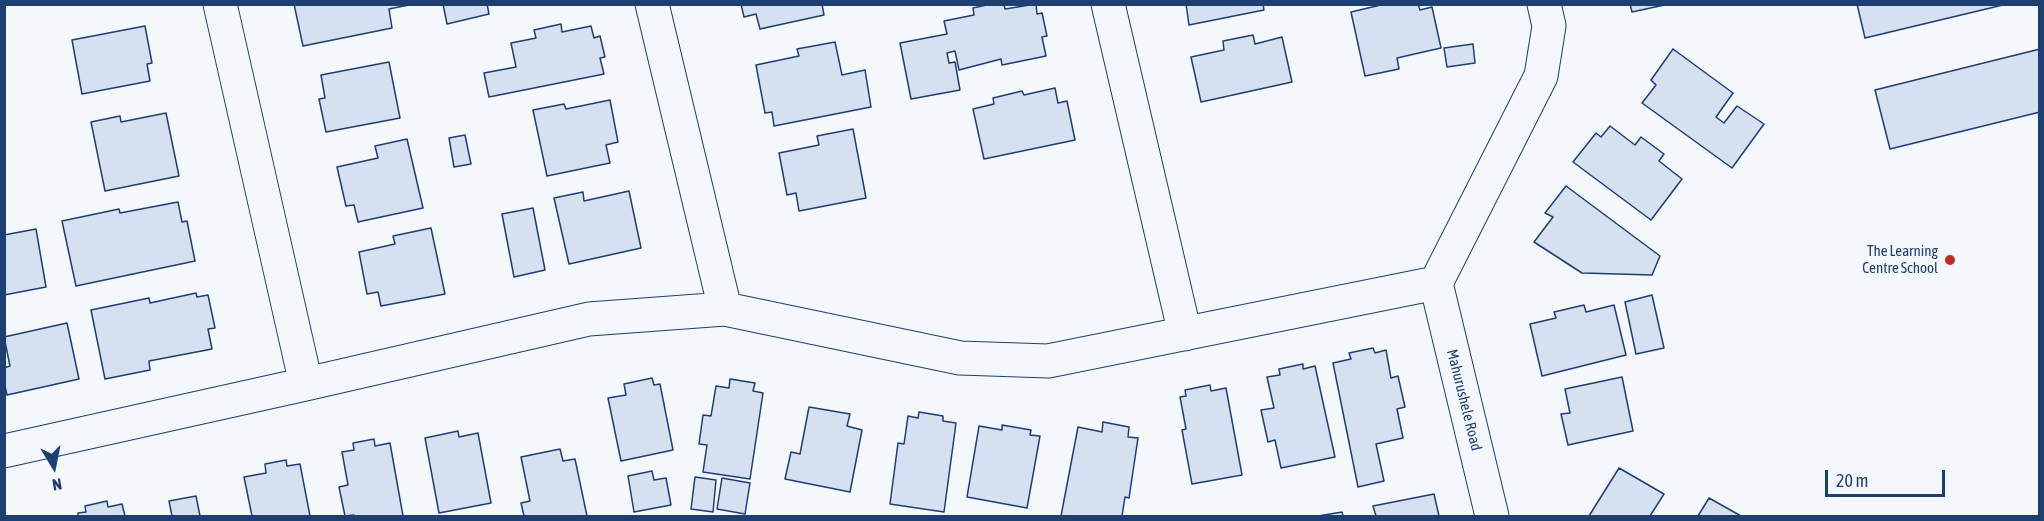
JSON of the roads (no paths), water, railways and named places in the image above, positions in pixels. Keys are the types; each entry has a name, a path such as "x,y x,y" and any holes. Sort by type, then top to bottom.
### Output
{"street":[{"path":"220,4 306,384"},
{"path":"652,4 725,309"},
{"path":"1108,4 1185,334"},
{"path":"4,451 589,319 725,309 960,358 1048,361 1436,283 1541,76 1549,26 1544,4"},
{"name":"Mahurushele Road","path":"1436,283 1492,516"}],"place":[{"name":"The Learning Centre School","path":"1950,260"}]}
